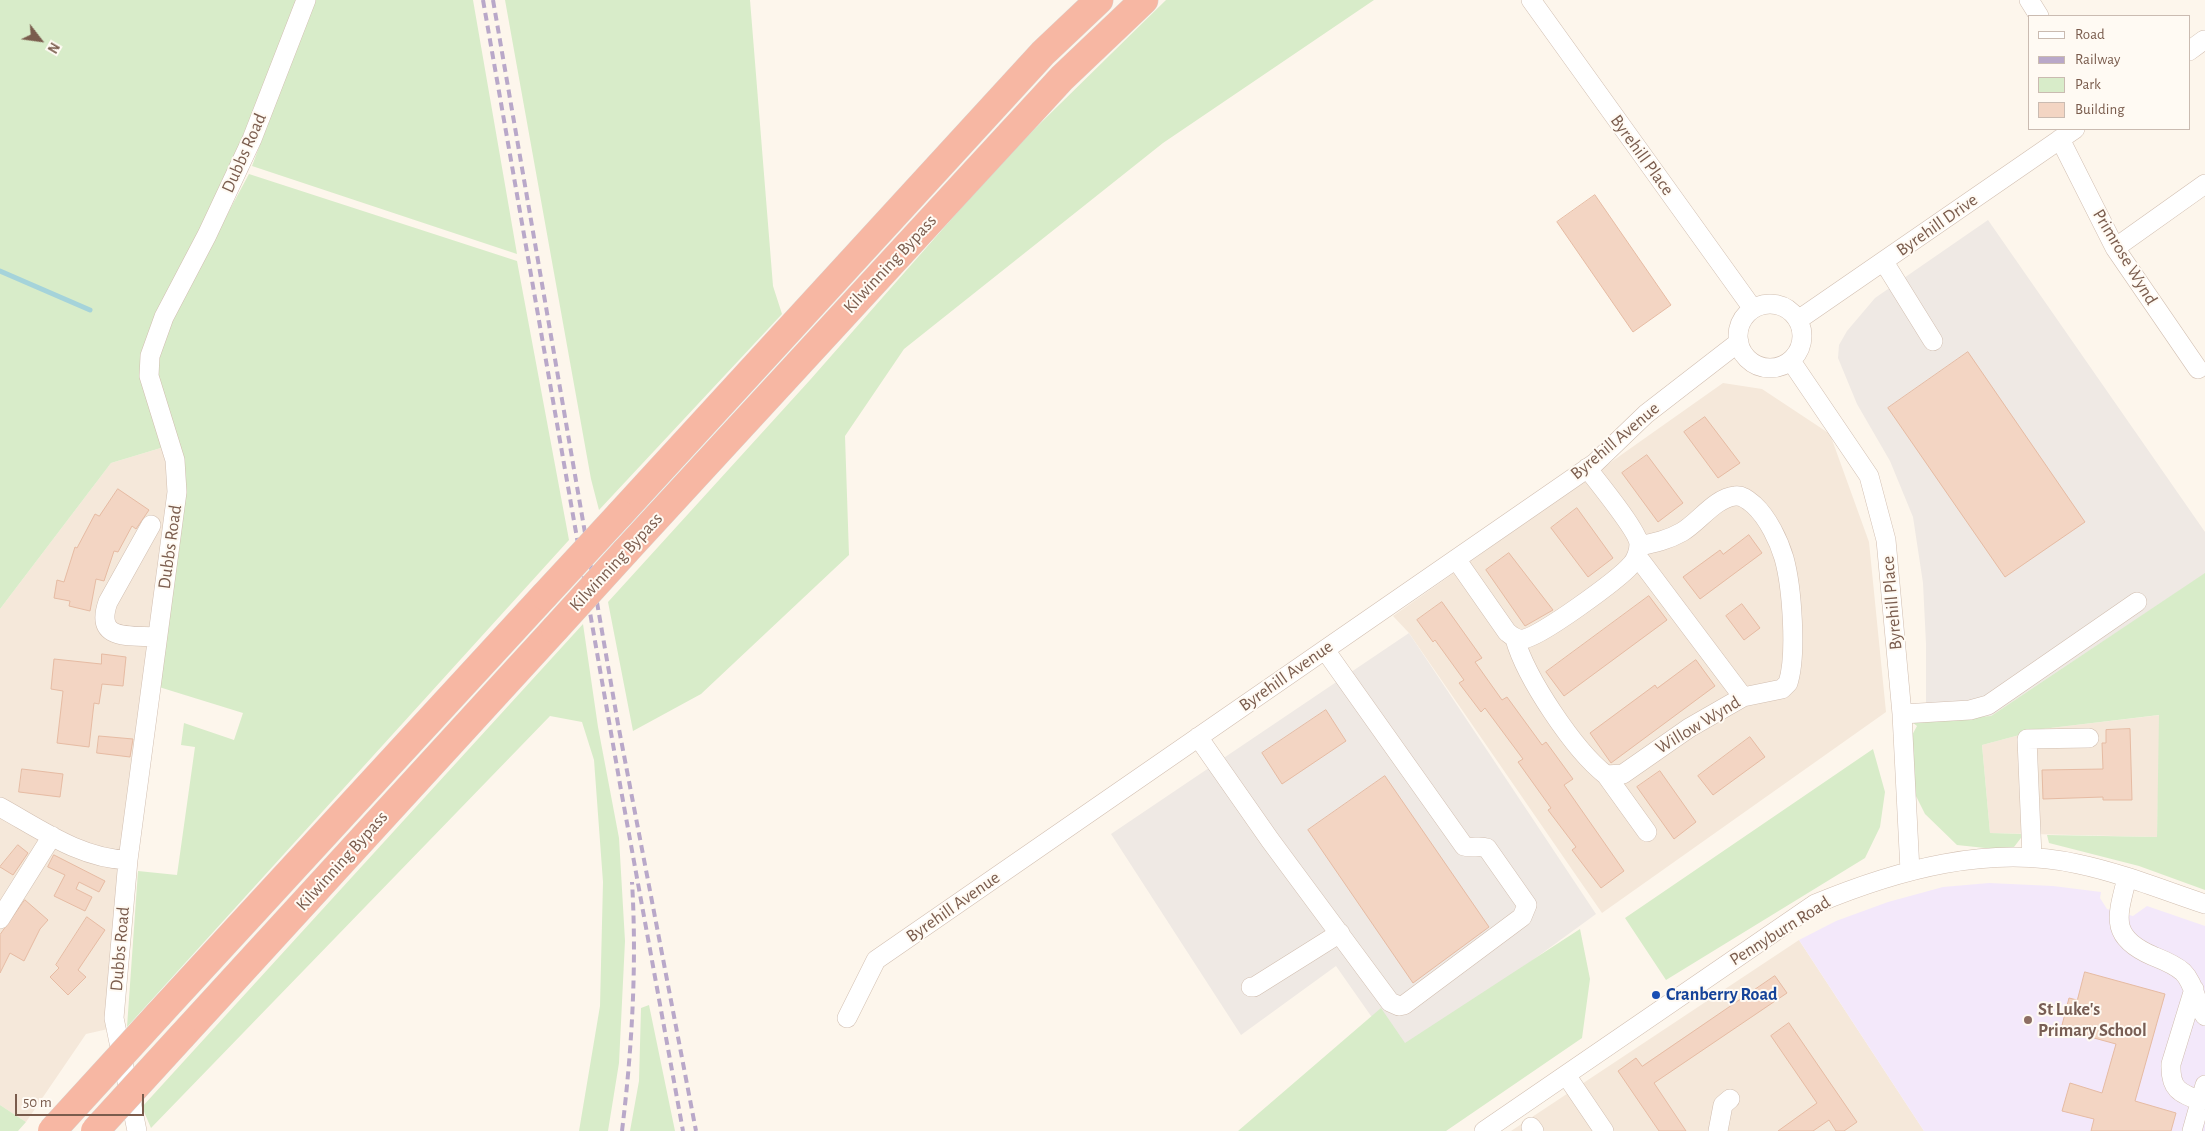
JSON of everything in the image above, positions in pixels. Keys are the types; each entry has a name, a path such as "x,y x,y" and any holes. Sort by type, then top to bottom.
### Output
{"highway":[{"name":"Kilwinning Bypass","path":"52,1131 1043,53 1099,0"},
{"name":"Kilwinning Bypass","path":"95,1131 1062,78 1144,0"}],"street":[{"name":"Dubbs Road","path":"136,1129 114,1018 128,860 177,492 175,460 149,376 150,356 164,317 207,235 252,139 306,0"},
{"name":"Byrehill Place","path":"1531,0 1753,309"},
{"path":"2029,0 2038,15"},
{"path":"2190,50 2204,40"},
{"name":"Primrose Wynd","path":"2067,134 2115,248 2198,369"},
{"name":"Byrehill Drive","path":"1798,320 2067,134"},
{"path":"2115,248 2205,184"},
{"path":"1884,262 1933,341"},
{"path":"1764,304 1776,304 1791,311 1798,320 1802,332 1802,343 1790,360 1781,366 1771,368 1760,366 1750,361 1743,352 1739,342 1740,326 1753,309 1764,304"},
{"name":"Byrehill Avenue","path":"847,1018 876,960 1588,468 1646,414 1739,342"},
{"name":"Byrehill Place","path":"1790,360 1869,476 1886,540 1902,714 1910,871"},
{"path":"1456,559 1506,632 1515,638 1525,640 1551,625 1607,586 1631,565 1638,551 1638,537 1588,468"},
{"name":"Willow Wynd","path":"1606,775 1623,774 1689,728 1743,697 1782,689 1788,683 1792,656 1790,605 1784,558 1771,529 1759,510 1745,497 1736,495 1724,498 1683,531 1665,541 1638,551"},
{"path":"151,525 108,602 103,615 106,626 118,634 157,637"},
{"path":"1638,551 1743,697"},
{"path":"1902,714 1970,710 1988,705 2137,602"},
{"path":"1515,638 1520,655 1539,689 1566,730 1596,768 1606,775 1647,832"},
{"path":"1198,737 1270,840 1390,1002 1399,1006 1404,1005 1522,917 1527,905 1487,848 1482,846 1469,848 1464,846 1325,650"},
{"path":"2032,857 2028,740 2089,738"},
{"path":"0,807 52,836 100,857 128,860"},
{"path":"0,919 52,836"},
{"name":"Pennyburn Road","path":"1484,1131 1815,904 1858,886 1910,871 1963,859 2032,857 2079,864 2205,904"},
{"path":"2127,878 2118,912 2120,927 2125,939 2133,948 2175,965 2184,973 2194,989 2205,1016"},
{"path":"1251,987 1254,987 1340,932"},
{"path":"2192,1131 2203,1093 2183,1094 2173,1086 2170,1076 2171,1064 2194,989"},
{"path":"1566,1075 1604,1131"},
{"path":"1718,1131 1723,1105 1730,1098"}],"shaded area":[{"path":"1988,220 2205,532 2205,574 1991,716 1926,722 1926,644 1923,583 1913,517 1890,461 1857,404 1838,358 1839,345 1847,331 1875,298"},
{"path":"1723,383 1762,389 1830,434 1869,542 1886,712 1602,913 1409,633 1393,616"},
{"path":"164,447 171,495 108,1029 86,1034 26,1122 0,1105 0,609 111,463"},
{"path":"1409,633 1596,914 1404,1054 1371,1016 1336,966 1241,1035 1111,834"},
{"path":"2160,715 2157,837 1990,833 1982,745 2042,729"},
{"name":"St Luke's Primary School","path":"1989,883 2053,886 2101,892 2100,898 2107,909 2133,916 2147,906 2205,926 2205,1131 1924,1131 1799,940 1836,921 1888,902 1943,887"},
{"path":"1799,940 1924,1131 1511,1131"}],"green space":[{"path":"0,0 299,0 250,128 149,331 140,372 164,447 111,463 0,609"},
{"path":"314,0 473,0 517,254 252,166"},
{"path":"505,0 750,0 773,286 782,314 599,510 591,479"},
{"path":"1166,0 1374,0 1163,143 904,349 845,436 849,555 701,694 633,731 608,602 810,380 1006,157"},
{"path":"249,174 517,261 569,540 127,1027 138,871 177,875 195,747 181,745 184,723 234,740 243,713 159,687 179,538 157,379 160,348 188,287"},
{"path":"2205,573 2205,890 2139,866 2049,843 2047,835 2157,837 2159,715 2042,729 1982,745 1990,833 2024,834 2014,847 2004,850 1957,845 1925,814 1914,792 1911,737 1917,726 1912,722 1991,716"},
{"path":"583,624 598,727 619,838 625,941 619,1063 608,1131 579,1131 600,1006 603,882 594,760 582,722 550,716 151,1128 142,1107"},
{"path":"1873,749 1885,792 1880,827 1865,858 1666,980 1625,918"},
{"path":"1580,929 1590,979 1582,1038 1446,1131 1238,1131 1381,1008 1405,1043"},
{"path":"649,1005 675,1131 630,1131 639,1081 641,1008"},
{"path":"0,1105 26,1122 18,1131 0,1131"}],"building":[{"path":"1595,195 1671,305 1633,332 1557,222"},
{"path":"1968,352 2085,522 2005,577 1888,408"},
{"path":"1705,417 1740,463 1718,478 1684,432"},
{"path":"1647,455 1683,503 1658,522 1622,473"},
{"path":"118,489 149,510 136,529 132,526 118,552 114,551 104,581 96,579 90,611 69,606 70,601 54,598 57,580 64,582 75,547 77,548 95,514 99,516"},
{"path":"1577,508 1613,558 1588,577 1551,528"},
{"path":"1749,535 1762,553 1700,599 1683,577 1720,550 1723,554"},
{"path":"1509,553 1553,610 1525,626 1486,570"},
{"path":"1649,596 1667,620 1564,696 1546,672"},
{"path":"1442,602 1482,658 1475,662 1502,700 1507,697 1542,745 1546,742 1573,779 1564,785 1624,871 1601,888 1572,850 1576,847 1548,810 1551,808 1518,762 1523,759 1485,708 1481,712 1459,683 1464,680 1435,640 1433,642 1417,620"},
{"path":"1742,604 1760,628 1744,640 1726,616"},
{"path":"102,654 126,657 123,686 102,684 99,704 94,703 89,747 57,743 63,691 51,689 54,659 101,664"},
{"path":"1696,660 1715,686 1611,763 1590,733 1655,685 1657,688"},
{"path":"1326,710 1346,741 1282,784 1262,753"},
{"path":"2130,729 2132,800 2103,800 2103,797 2043,799 2042,770 2103,769 2102,743 2106,743 2106,730"},
{"path":"99,736 133,739 130,757 97,753"},
{"path":"1750,737 1765,757 1713,795 1698,776"},
{"path":"22,769 63,774 60,797 19,792"},
{"path":"1660,771 1696,822 1674,839 1637,787"},
{"path":"1385,776 1489,927 1413,983 1308,830"},
{"path":"18,845 28,853 13,875 0,867"},
{"path":"54,855 105,881 99,892 79,882 76,889 92,897 85,911 54,896 65,875 48,867"},
{"path":"25,900 48,920 40,929 24,961 10,953 0,973 0,935"},
{"path":"87,917 105,930 78,970 86,977 68,995 50,977 59,968 56,965"},
{"path":"2085,972 2165,994 2135,1101 2176,1113 2171,1131 2091,1131 2094,1119 2062,1111 2070,1083 2102,1093 2116,1044 2061,1029 2069,998 2077,1000"},
{"path":"1775,976 1787,993 1654,1083 1686,1131 1659,1131 1618,1071 1636,1058 1642,1066"},
{"path":"1789,1023 1857,1122 1844,1131 1836,1131 1829,1120 1813,1131 1778,1131 1817,1103 1771,1036"}],"waterway":[{"path":"0,271 90,310"}],"railway":[{"path":"483,0 621,790 683,1131"},
{"path":"493,0 618,724 696,1131"},
{"path":"622,1131 633,1007 634,944 632,882"}],"place":[{"name":"Cranberry Road","path":"1656,995"},
{"name":"St Luke's Primary School","path":"2028,1020"}]}
